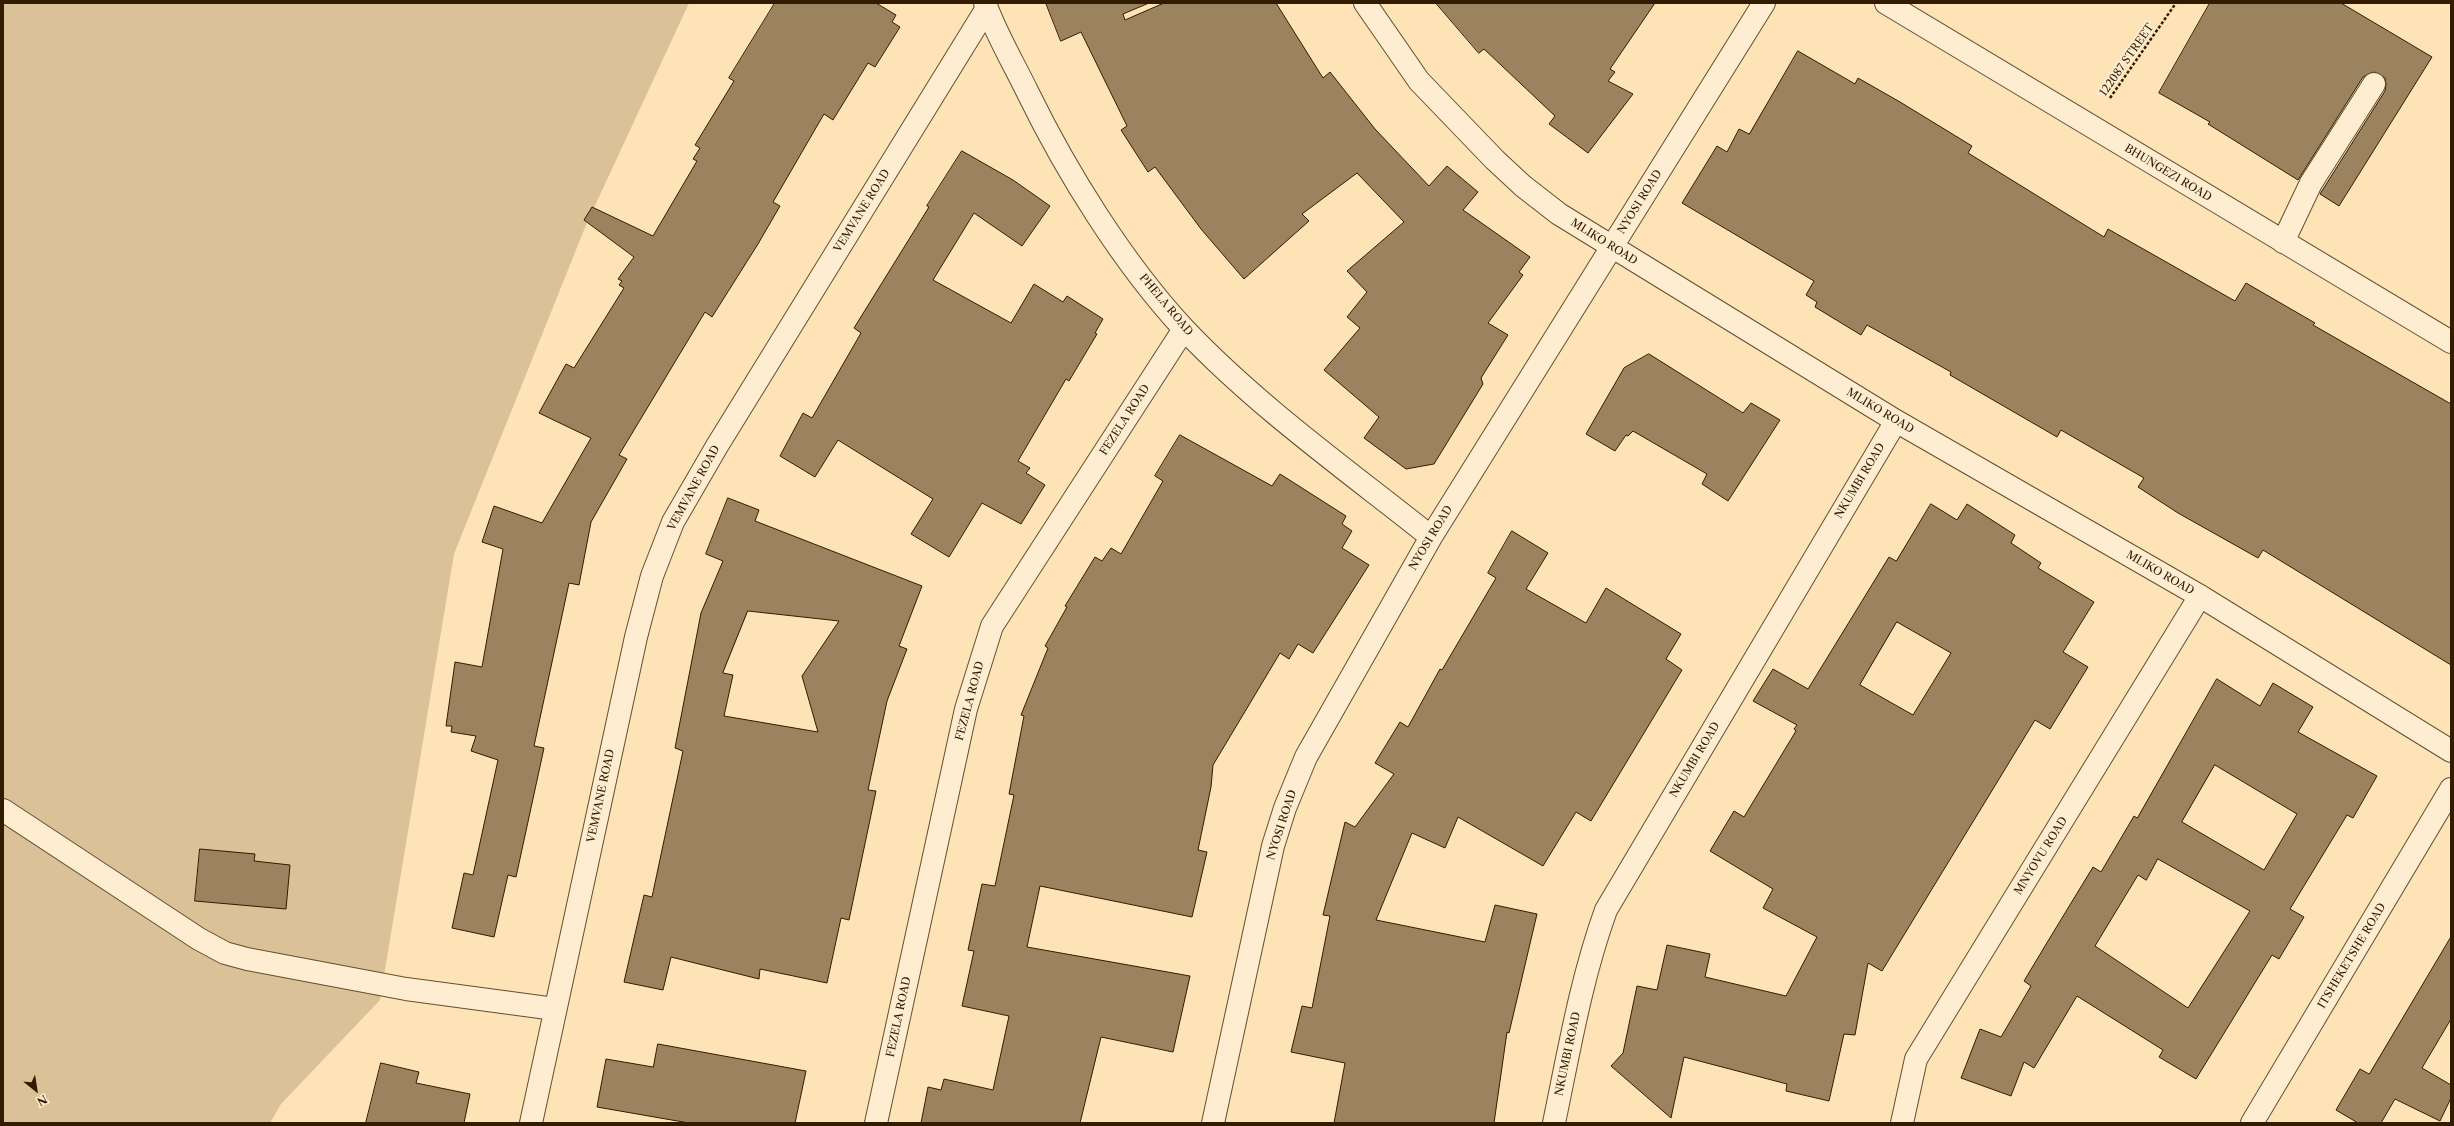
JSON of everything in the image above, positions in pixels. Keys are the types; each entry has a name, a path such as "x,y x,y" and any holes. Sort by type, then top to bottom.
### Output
{"street":[{"name":"MLIKO ROAD","path":"1365,3 1419,81 1466,132 1523,186 1559,214 1896,421 2200,596 2451,752"},
{"name":"NYOSI ROAD","path":"1213,1123 1272,846 1285,808 1306,758 1431,537 1764,3"},
{"name":"BHUNGEZI ROAD","path":"1886,3 2090,127 2451,342"},
{"name":"PHELA ROAD","path":"986,5 1039,115 1083,193 1124,254 1184,329 1256,398 1431,537"},
{"name":"VEMVANE ROAD","path":"530,1123 636,637 652,576 674,522 717,446 986,5"},
{"path":"2283,242 2312,182 2374,84"},
{"name":"FEZELA ROAD","path":"876,1123 966,709 992,626 1184,329"},
{"name":"NKUMBI ROAD","path":"1554,1123 1590,952 1606,910 1896,421"},
{"name":"MNYOVU ROAD","path":"1902,1123 1916,1059 2200,596"},
{"name":"ITSHEKETSHE ROAD","path":"2252,1123 2451,789"},
{"path":"3,810 199,939 225,953 247,959 406,989 555,1009"}],"path":[{"name":"122087 STREET","path":"2090,127 2176,3"}],"shaded area":[{"path":"3,3 689,3 586,225 454,554 380,1000 281,1104 270,1123 3,1123"}],"building":[{"path":"775,3 876,3 896,15 892,22 900,27 875,67 868,63 833,120 824,114 773,202 780,206 758,244 712,317 705,312 619,455 627,459 591,522 579,585 569,583 534,746 544,748 516,877 508,875 494,937 452,928 464,873 473,875 498,760 471,751 476,736 451,732 452,726 446,726 455,662 482,667 503,549 482,542 494,506 542,523 591,438 539,413 566,364 574,368 624,288 619,285 622,281 618,279 634,257 584,220 592,207 653,236 697,161 693,159 700,148 695,145 734,81 729,78"},
{"path":"1046,3 1149,3 1123,14 1125,20 1164,3 1276,3 1323,78 1330,72 1375,129 1429,186 1447,166 1478,192 1463,210 1530,257 1519,272 1523,275 1488,323 1508,335 1481,378 1483,384 1434,464 1406,469 1364,438 1379,417 1324,370 1360,328 1347,317 1367,292 1347,271 1404,222 1357,173 1302,214 1309,221 1244,279 1201,229 1155,167 1148,172 1121,130 1127,126 1081,32 1061,41"},
{"path":"1436,3 1655,3 1610,69 1615,72 1608,81 1633,94 1588,153 1549,124 1555,116 1484,49 1479,53"},
{"path":"2210,3 2341,3 2432,57 2339,206 2320,194 2385,91 2385,78 2374,72 2363,77 2298,180 2208,124 2210,122 2159,93"},
{"path":"1798,51 1855,84 1858,78 1900,102 1972,146 1968,153 2104,237 2108,229 2235,301 2246,283 2315,323 2313,325 2451,404 2451,665 2263,550 2258,558 2178,513 2138,487 2144,478 2061,430 2057,437 1950,375 1951,372 1867,325 1861,335 1815,307 1817,302 1806,295 1814,281 1682,203 1717,146 1727,152 1739,129 1749,134"},
{"path":"962,151 1013,180 1050,206 1022,246 974,213 933,280 1011,323 1034,284 1063,302 1067,296 1103,319 1095,333 1097,334 1069,381 1066,379 1018,461 1030,468 1026,473 1045,485 1021,524 982,503 949,557 911,534 933,499 838,440 815,477 780,456 803,413 812,418 861,333 854,328 929,207 927,206"},
{"path":"1649,354 1743,413 1751,403 1780,420 1728,501 1702,484 1707,474 1633,431 1628,436 1626,435 1615,451 1586,434 1624,368"},
{"path":"1180,435 1272,486 1280,474 1346,516 1342,524 1352,531 1342,548 1369,565 1313,653 1298,644 1289,659 1280,653 1213,765 1211,787 1198,850 1207,852 1192,917 1040,886 1027,947 1190,976 1173,1052 1101,1037 1080,1123 921,1123 928,1087 941,1090 944,1079 993,1090 1009,1016 962,1006 974,951 968,950 982,884 995,886 1014,795 1009,794 1024,716 1021,715 1048,648 1045,646 1067,607 1065,606 1095,557 1102,561 1111,548 1121,554 1163,481 1155,476"},
{"path":"728,498 759,510 755,521 922,586 899,646 907,649 887,701 868,790 876,791 849,920 841,918 827,983 760,969 759,979 671,957 663,990 624,982 644,895 652,897 683,751 675,748 701,613 723,561 706,554","holes":["748,611 839,621 802,676 818,732 724,716 733,675 723,673"]},
{"path":"1931,504 1957,520 1967,504 2015,535 2011,543 2041,563 2038,568 2094,602 2063,652 2088,667 2050,729 2035,720 1882,971 1868,963 1855,1035 1844,1034 1829,1101 1786,1091 1787,1084 1684,1057 1671,1118 1611,1066 1623,1053 1637,986 1657,990 1667,945 1710,954 1705,977 1786,996 1817,937 1763,908 1773,889 1710,851 1734,811 1744,817 1796,731 1794,729 1797,725 1753,701 1773,669 1808,689 1889,557 1896,561","holes":["1897,622 1951,653 1913,715 1860,685"]},
{"path":"1512,531 1548,553 1526,589 1586,623 1606,588 1681,634 1666,659 1682,670 1591,821 1576,812 1543,866 1458,817 1445,848 1412,833 1376,920 1485,942 1495,905 1537,914 1509,1033 1507,1032 1494,1123 1334,1123 1345,1063 1291,1052 1302,1006 1312,1008 1330,916 1323,915 1345,822 1355,827 1394,774 1375,763 1400,722 1408,727 1440,669 1442,670 1496,578 1488,573"},
{"path":"2217,679 2260,706 2273,683 2313,707 2298,732 2377,776 2353,818 2347,815 2290,909 2304,917 2279,959 2272,955 2196,1079 2159,1057 2163,1050 2077,996 2034,1068 2024,1062 2011,1096 1961,1078 1980,1029 2001,1037 2031,986 2024,981 2093,867 2101,872 2134,816 2137,818","holes":["2215,765 2297,814 2264,870 2182,822","2158,859 2250,911 2188,1008 2095,946 2138,875 2146,880"]},
{"path":"200,849 255,854 254,861 290,865 286,909 195,901"},
{"path":"2451,937 2451,1019 2422,1068 2451,1085 2451,1098 2440,1121 2395,1099 2381,1123 2358,1123 2336,1110 2360,1069 2369,1074"},
{"path":"658,1044 806,1071 795,1123 689,1123 597,1107 606,1059 653,1067"},
{"path":"381,1063 419,1072 416,1083 470,1094 464,1123 366,1123"}]}
